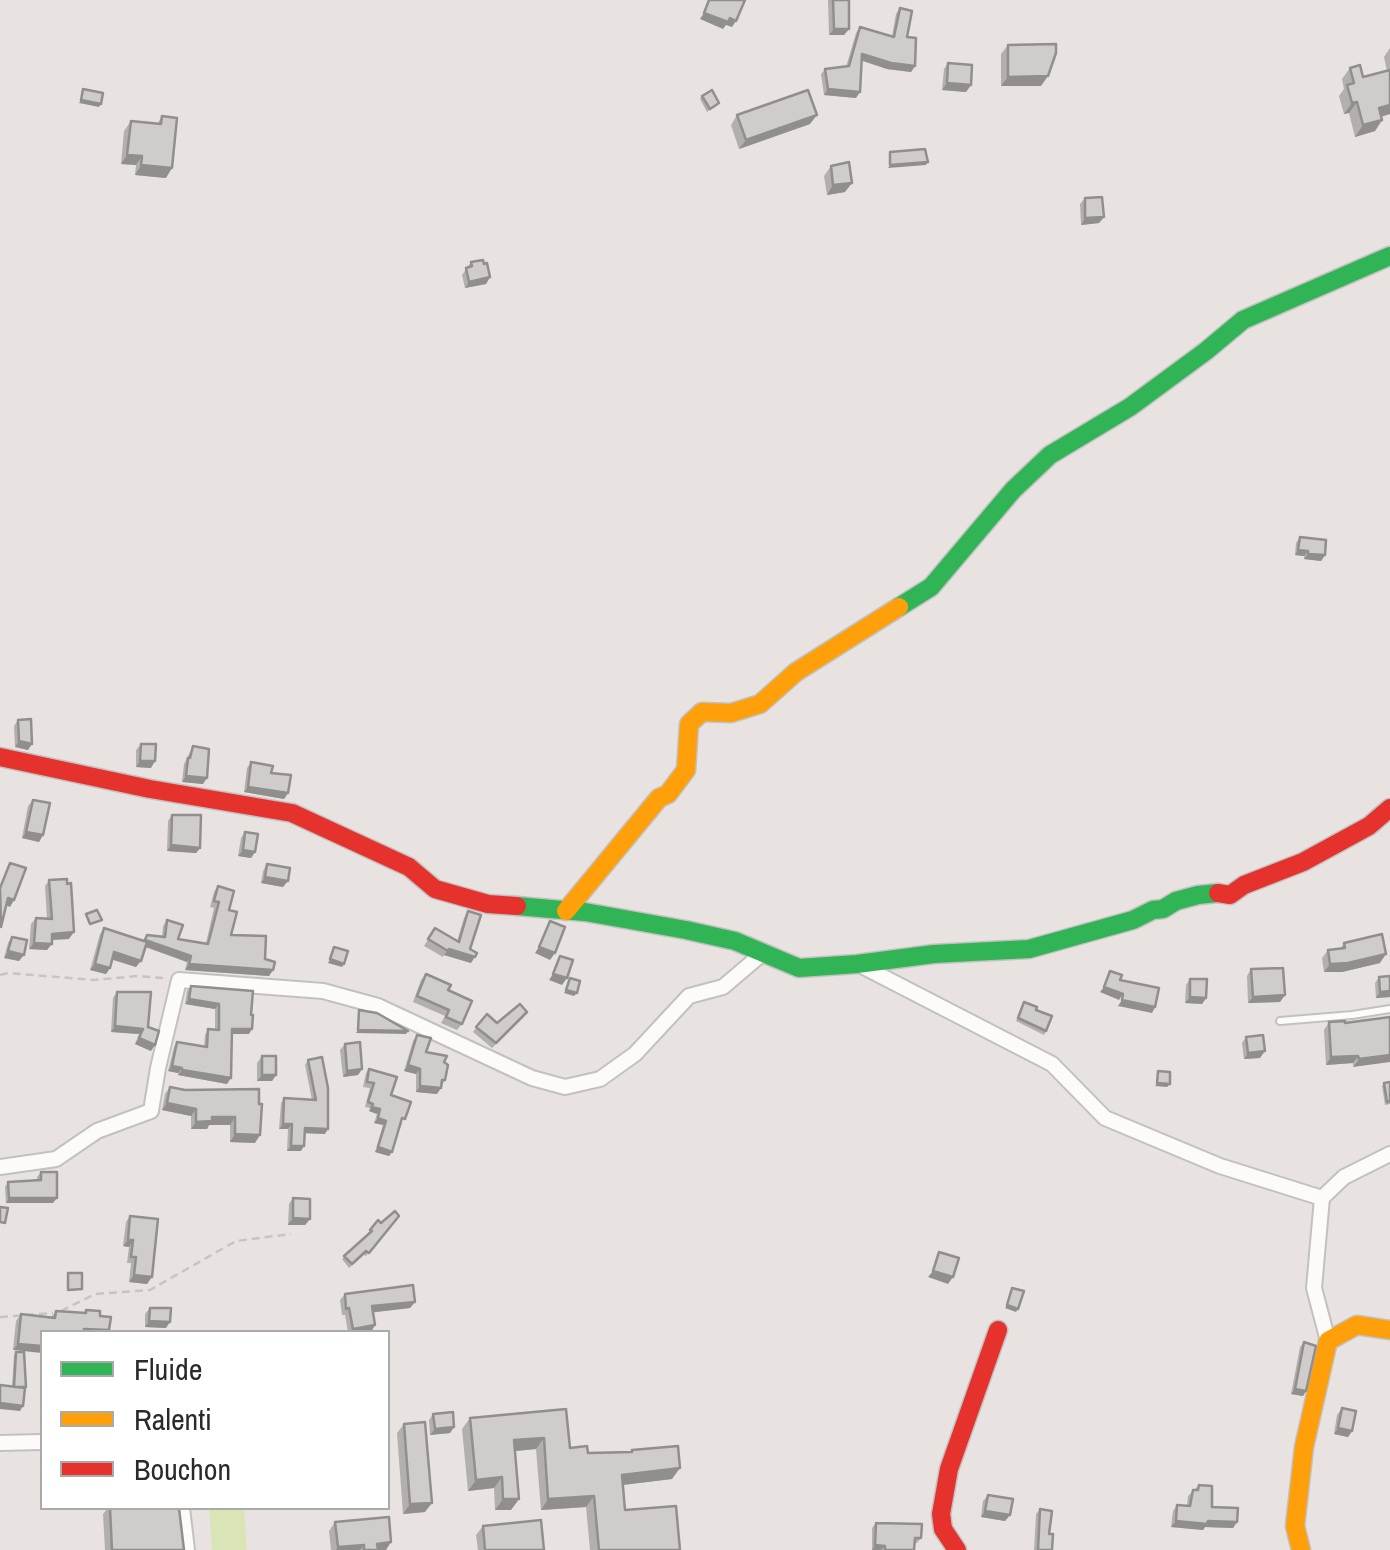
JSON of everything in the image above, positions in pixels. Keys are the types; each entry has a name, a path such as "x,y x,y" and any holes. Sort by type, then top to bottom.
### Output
{"street":[{"path":"566,911 686,770 689,724 702,712 731,713 760,704 796,672 931,587 1013,490 1050,455 1130,407 1243,320 1390,256"},
{"path":"0,756 150,789 292,813 409,867 434,889 488,904 585,912 686,930 735,942 799,968 1029,949 1133,920 1198,895 1230,895 1244,885 1303,862 1368,826 1390,808"},
{"path":"0,1168 56,1159 98,1131 151,1111 179,980 323,991 378,1006 532,1078 565,1087 600,1079 635,1054 689,996 723,987 763,953"},
{"path":"858,964 1052,1064 1105,1118 1220,1166 1322,1198"},
{"path":"1302,1550 1295,1526 1304,1447 1328,1341 1314,1288 1322,1198 1344,1178 1390,1154"},
{"path":"1328,1341 1358,1325 1390,1330"},
{"path":"958,1550 943,1529 941,1514 949,1469 998,1330"},
{"path":"0,1444 40,1442"},
{"path":"182,1510 187,1550"}],"lane":[{"path":"1280,1021 1390,1009"}],"path":[{"path":"0,975 179,980"},
{"path":"0,1317 59,1312 94,1294 150,1290 236,1242 292,1234"}],"green space":[{"path":"209,1510 244,1510 247,1550 212,1550"}],"building":[{"path":"709,0 745,0 736,21 730,18 728,22 704,13"},
{"path":"833,0 849,0 849,29 834,29"},
{"path":"900,8 912,11 907,37 916,38 915,66 862,54 860,92 828,89 825,69 849,66 860,27 894,37"},
{"path":"1056,44 1048,76 1008,77 1008,45"},
{"path":"948,63 972,65 971,85 947,83"},
{"path":"1360,65 1363,77 1390,70 1390,105 1379,108 1382,120 1363,125 1347,85 1354,83 1350,68"},
{"path":"83,89 103,93 101,104 81,100"},
{"path":"712,90 719,103 710,109 702,96"},
{"path":"808,90 817,115 746,140 737,115"},
{"path":"162,116 177,118 172,168 141,165 142,156 127,155 131,121 161,124"},
{"path":"925,149 928,162 890,165 890,152"},
{"path":"849,162 852,183 833,185 831,166"},
{"path":"1102,197 1104,217 1085,218 1085,198"},
{"path":"483,260 490,277 469,282 466,268 472,266 471,262"},
{"path":"1300,537 1326,540 1325,555 1298,550"},
{"path":"31,719 32,744 19,741 18,720"},
{"path":"141,744 156,744 155,761 140,761"},
{"path":"193,746 209,749 207,778 186,776"},
{"path":"251,762 273,766 271,773 291,775 288,793 248,787"},
{"path":"33,800 50,803 43,835 26,832"},
{"path":"172,815 201,815 200,848 171,845"},
{"path":"245,832 258,834 255,852 243,850"},
{"path":"10,863 26,868 14,900 8,898 1,927 0,888"},
{"path":"267,864 290,868 288,881 265,877"},
{"path":"67,879 67,884 71,883 74,932 52,934 52,944 34,943 36,918 52,919 49,880"},
{"path":"218,886 234,891 229,910 237,912 231,935 266,936 265,959 275,962 273,970 189,964 191,956 145,940 147,935 165,937 167,920 183,925 178,939 208,944 219,902 214,901"},
{"path":"97,910 102,920 90,924 86,914"},
{"path":"468,911 481,915 470,949 477,953 475,957 448,951 428,939 435,928 459,942"},
{"path":"550,921 565,927 555,953 539,947"},
{"path":"104,928 147,942 141,961 114,952 110,968 95,964"},
{"path":"1382,934 1386,954 1330,964 1328,950"},
{"path":"12,937 27,940 24,955 8,951"},
{"path":"334,947 348,951 344,964 330,959"},
{"path":"560,956 573,960 567,978 553,974"},
{"path":"1283,968 1285,995 1253,997 1251,969"},
{"path":"1110,971 1122,975 1120,980 1159,988 1155,1007 1122,1000 1123,994 1104,987"},
{"path":"426,974 451,985 448,990 472,1001 462,1024 446,1017 449,1010 417,996"},
{"path":"1390,976 1390,991 1380,992 1379,977"},
{"path":"570,978 580,981 577,993 566,990"},
{"path":"1190,979 1207,979 1206,998 1190,997"},
{"path":"191,986 253,991 252,1029 232,1029 231,1078 172,1066 177,1042 207,1047 208,1029 219,1030 219,1004 189,999"},
{"path":"117,992 151,992 148,1027 159,1031 155,1045 139,1038 143,1029 115,1026"},
{"path":"1024,1002 1052,1016 1046,1031 1018,1018"},
{"path":"520,1004 527,1012 496,1043 476,1027 487,1014 497,1023"},
{"path":"359,1010 377,1013 408,1031 358,1030"},
{"path":"1390,1017 1390,1055 1331,1057 1329,1022"},
{"path":"417,1035 431,1038 426,1052 447,1056 441,1088 420,1086 420,1069 408,1065"},
{"path":"1263,1035 1265,1051 1248,1053 1246,1037"},
{"path":"360,1042 362,1069 347,1071 345,1044"},
{"path":"262,1056 276,1056 276,1075 262,1075"},
{"path":"322,1057 328,1088 328,1129 305,1128 304,1146 291,1146 292,1124 283,1124 284,1098 316,1100 308,1060"},
{"path":"369,1069 397,1077 391,1095 411,1102 392,1152 378,1147 386,1121 378,1118 380,1109 368,1102 374,1083 367,1082"},
{"path":"1158,1071 1170,1072 1170,1084 1157,1083"},
{"path":"1390,1082 1390,1101 1387,1102 1384,1083"},
{"path":"170,1087 259,1089 260,1135 235,1134 235,1117 196,1122 196,1109 167,1103"},
{"path":"41,1172 57,1172 57,1198 9,1198 8,1182 41,1180"},
{"path":"293,1198 310,1199 310,1219 293,1218"},
{"path":"0,1207 8,1208 5,1223 0,1222"},
{"path":"395,1211 399,1216 369,1253 366,1251 352,1264 344,1256 372,1231 378,1220 381,1223"},
{"path":"130,1216 158,1219 152,1277 134,1275 136,1257 131,1257 133,1240 128,1240"},
{"path":"939,1252 959,1258 953,1277 933,1271"},
{"path":"68,1273 82,1273 82,1289 68,1290"},
{"path":"413,1285 415,1302 372,1306 375,1325 353,1329 345,1294"},
{"path":"1012,1288 1024,1291 1018,1309 1007,1305"},
{"path":"150,1308 171,1308 170,1322 149,1321"},
{"path":"56,1311 100,1311 100,1316 111,1317 109,1330 40,1330 40,1346 18,1344 21,1314 55,1318"},
{"path":"1304,1342 1316,1346 1306,1391 1295,1389"},
{"path":"16,1352 24,1352 26,1387 14,1387"},
{"path":"0,1385 25,1388 23,1406 0,1403"},
{"path":"1342,1408 1356,1411 1352,1431 1338,1428"},
{"path":"566,1409 570,1448 587,1446 588,1453 678,1446 680,1468 622,1475 625,1510 676,1506 680,1550 599,1550 594,1496 548,1499 544,1438 514,1440 519,1499 503,1499 502,1477 476,1480 470,1418"},
{"path":"453,1412 454,1427 435,1429 433,1414"},
{"path":"425,1422 432,1503 410,1504 404,1424"},
{"path":"1199,1485 1212,1486 1212,1507 1238,1508 1237,1522 1176,1521 1177,1505 1190,1506 1193,1490 1198,1490"},
{"path":"988,1495 1013,1499 1010,1515 985,1511"},
{"path":"1040,1509 1052,1511 1052,1550 1038,1550"},
{"path":"110,1510 179,1510 184,1550 112,1550"},
{"path":"389,1517 391,1542 377,1544 378,1550 364,1550 364,1545 338,1547 335,1522"},
{"path":"541,1520 544,1550 485,1550 483,1526"},
{"path":"876,1523 922,1524 921,1538 915,1538 914,1550 885,1550 885,1546 875,1545"}],"traffic: fast":[{"path":"899,607 931,587 1013,490 1050,455 1130,407 1243,320 1390,256"},
{"path":"517,906 585,912 686,930 735,941 799,968 1029,949 1133,920 1176,901 1218,893"}],"traffic: slow":[{"path":"566,911 686,770 689,724 702,712 731,713 760,704 796,672 899,607"},
{"path":"1301,1550 1295,1526 1304,1447 1328,1341 1357,1325 1390,1330"}],"traffic: jam":[{"path":"0,757 150,789 292,813 409,867 435,889 488,904 517,906"},
{"path":"1218,893 1230,895 1244,885 1303,862 1369,826 1390,808"},
{"path":"957,1550 943,1529 941,1514 949,1469 998,1330"}]}
